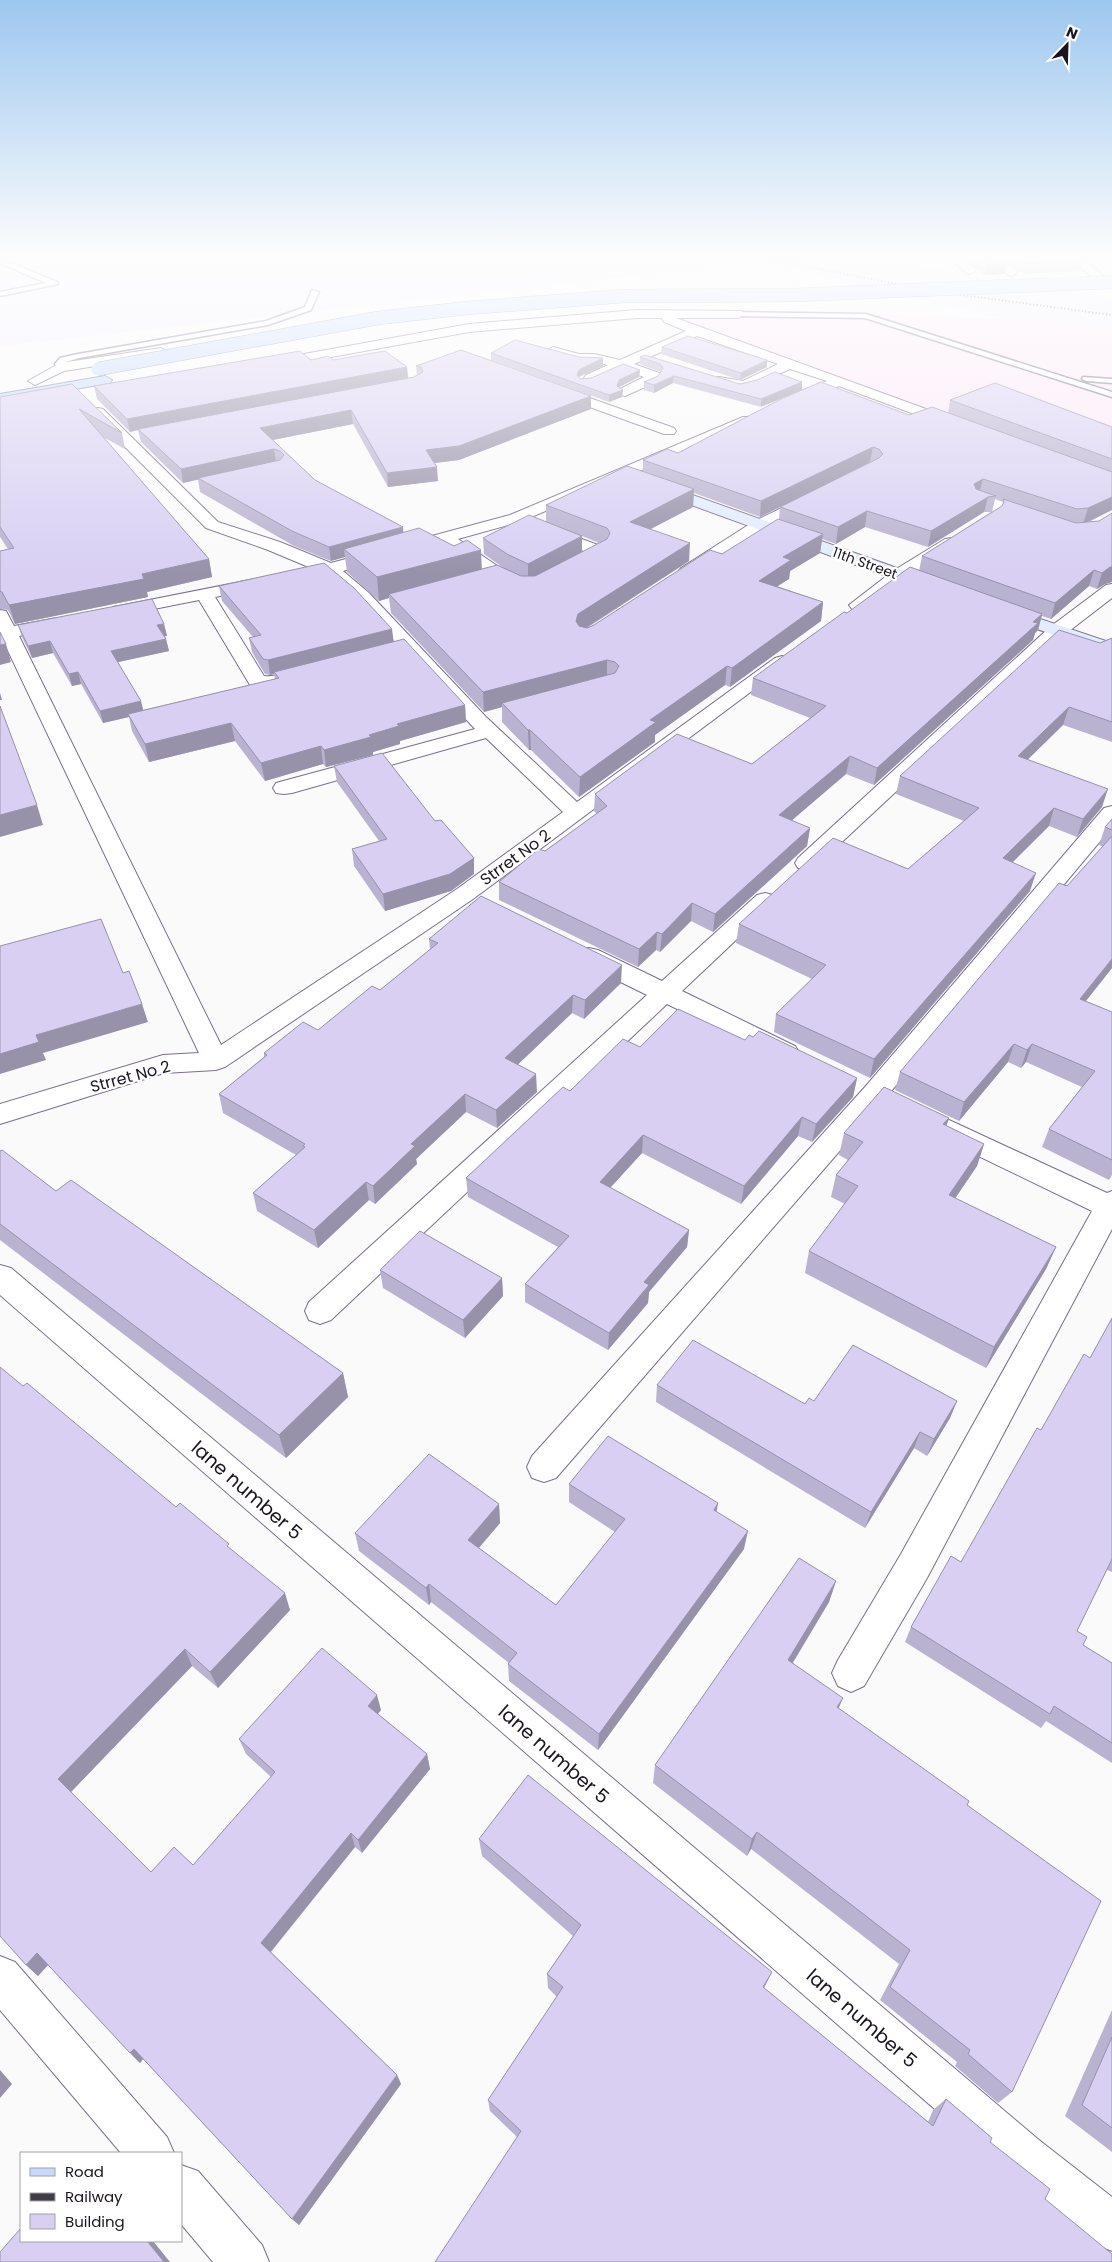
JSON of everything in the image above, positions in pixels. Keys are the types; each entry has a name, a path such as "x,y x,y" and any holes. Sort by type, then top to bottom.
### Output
{"main road":[{"path":"0,398 77,391 105,380 186,362"},
{"path":"0,387 35,381 105,380 203,362"}],"street":[{"path":"35,381 60,367 94,362"},
{"path":"258,366 284,362"},
{"path":"609,362 651,374 654,377 625,392"},
{"path":"585,381 632,362"},
{"path":"781,362 832,384 964,433"},
{"path":"709,378 736,385 744,385 788,364"},
{"path":"538,384 669,431"},
{"path":"781,406 832,384"},
{"path":"77,391 124,439 184,489 212,525 274,546 330,569 376,610 410,647 489,723 577,813"},
{"path":"107,613 330,569 516,518 764,413"},
{"path":"124,439 143,436"},
{"name":"11th Street","path":"619,474 946,591"},
{"path":"676,579 758,525 828,490"},
{"path":"516,518 600,552 560,573"},
{"path":"844,616 899,575 966,533"},
{"path":"445,538 500,576 528,589 536,585"},
{"path":"481,582 500,576"},
{"path":"320,1311 1057,631 1112,589"},
{"path":"204,594 257,681 270,683 315,672"},
{"path":"376,610 395,605"},
{"path":"992,608 1112,649"},
{"path":"68,621 6,634 216,1061"},
{"path":"391,652 410,647"},
{"name":"Strret No 2","path":"0,1114 163,1064 216,1061 464,894 797,650"},
{"path":"284,788 489,723"},
{"path":"544,1467 874,1094 1112,813"},
{"path":"464,894 491,907"},
{"path":"569,946 804,1060"},
{"path":"847,1082 900,1107"},
{"path":"852,1674 914,1566 1111,1206 926,1119"},
{"name":"lane number 5","path":"0,1277 1023,2156 1112,2227"},
{"path":"0,1977 150,2152"},
{"path":"182,2189 244,2262"}],"lane":[{"path":"60,367 59,364 62,362"},
{"path":"1011,362 1112,395"},
{"path":"1064,378 1112,381"}],"shaded area":[{"path":"771,362 1112,362 1112,491"}],"building":[{"path":"238,362 400,362 407,367 127,419 94,386"},
{"path":"428,362 494,362 591,396 459,446 426,450 437,467 387,473 351,410 260,428 315,480 403,527 329,547 292,531 198,478 280,460 284,455 280,451 274,449 181,469 138,429 414,377 423,372 421,367 416,366"},
{"path":"515,362 596,362 579,370 577,375 580,379 591,378 623,364 640,370 619,380 617,386 623,390 609,395"},
{"path":"653,362 666,362 740,384 757,380 775,372 802,382 761,399 674,376 654,385 644,382 658,376 663,368 660,364"},
{"path":"706,362 764,362 741,373"},
{"path":"821,382 909,415 932,407 1112,472 1112,497 1088,508 1077,509 983,479 974,484 976,489 996,496 988,497 931,531 867,511 838,527 780,507 879,458 883,454 879,449 873,447 761,501 643,460 667,449 678,453 783,398"},
{"path":"995,383 1112,427 1112,459 950,400"},
{"path":"72,384 122,433 79,409 209,559 142,574 144,579 9,605 0,591 0,551 14,548 0,527 0,397"},
{"path":"627,466 694,489 630,522 690,543 578,614 576,621 579,626 587,628 594,625 710,550 722,554 778,519 823,534 783,557 791,560 759,581 823,602 732,668 727,666 650,720 656,722 580,777 528,730 502,703 615,673 619,666 615,662 607,660 483,692 389,594 497,565 521,576 535,576 607,539 610,533 607,528 546,505"},
{"path":"1003,499 1076,523 1099,521 1112,513 1112,567 1102,573 1094,570 1055,603 922,556 1002,506"},
{"path":"529,515 582,536 528,564 507,554 483,538"},
{"path":"419,528 454,546 467,540 481,550 377,577 344,549"},
{"path":"324,563 354,588 392,629 268,660 263,659 249,638 261,635 219,586"},
{"path":"910,567 1042,614 1033,622 1038,623 877,768 850,756 779,815 810,828 715,914 692,903 662,934 657,932 639,949 499,882 539,849 545,851 607,806 595,794 677,734 752,764 826,706 753,678"},
{"path":"152,599 164,624 157,625 166,639 111,651 141,701 100,711 78,672 69,674 50,641 28,646 18,625"},
{"path":"1059,630 1100,643 1112,638 1112,722 1069,707 1018,756 1108,789 1083,819 1054,808 1003,858 1036,873 874,1059 776,1014 826,965 739,924 833,838 908,869 979,808 900,776"},
{"path":"0,632 6,644 0,645"},
{"path":"404,639 465,705 397,724 399,726 369,735 371,737 324,750 321,746 261,763 231,723 145,744 128,714 279,678 274,672"},
{"path":"0,706 37,805 0,815"},
{"path":"382,753 435,821 441,820 474,858 450,874 383,894 352,849 387,839 334,766"},
{"path":"1112,819 1112,830 1105,827"},
{"path":"1112,836 1112,959 1080,999 1112,1012 1112,1160 1049,1129 1095,1071 1032,1044 1027,1050 1014,1044 964,1102 900,1072 1059,883 1067,886"},
{"path":"481,896 622,965 585,1000 573,995 505,1058 536,1074 496,1110 465,1094 411,1144 415,1146 373,1186 366,1182 314,1230 253,1193 305,1147 303,1146 305,1144 219,1094 267,1055 264,1053 303,1022 318,1030 372,986 380,990 438,943 429,939"},
{"path":"101,919 123,973 129,971 142,1004 36,1035 39,1042 0,1054 0,946"},
{"path":"678,1009 745,1040 749,1035 753,1037 759,1031 857,1078 816,1124 802,1117 744,1186 643,1135 600,1182 689,1230 644,1282 649,1285 609,1333 525,1284 569,1236 466,1178 563,1087 570,1091 623,1039 640,1047"},
{"path":"884,1087 949,1118 943,1124 984,1144 949,1195 1056,1247 994,1347 809,1251 858,1186 836,1175 863,1142 844,1133"},
{"path":"2,1150 56,1191 71,1180 343,1373 279,1435 0,1224 0,1151"},
{"path":"420,1231 502,1278 463,1320 380,1270"},
{"path":"1112,1318 1112,1559 1077,1631 1087,1637 1083,1645 1112,1663 1112,1743 1054,1706 1050,1714 911,1627 951,1556 961,1562 1037,1428 1041,1430 1084,1354 1090,1358"},
{"path":"693,1340 805,1404 809,1398 814,1401 853,1345 957,1401 934,1439 920,1432 871,1512 657,1385"},
{"path":"0,1367 23,1386 27,1383 176,1507 180,1503 229,1544 227,1546 285,1593 210,1672 185,1649 58,1779 151,1872 174,1847 193,1865 275,1772 239,1739 322,1648 377,1695 368,1706 427,1754 358,1840 351,1833 261,1943 397,2075 292,2219 134,2049 130,2053 37,1953 26,1965 0,1936"},
{"path":"608,1436 718,1503 714,1510 748,1531 599,1734 508,1664 517,1653 429,1584 426,1588 355,1533 429,1454 499,1504 468,1540 556,1605 625,1519 569,1484"},
{"path":"799,1558 836,1581 788,1660 843,1698 837,1707 969,1801 967,1805 1101,1901 1012,2092 968,2054 970,2050 890,1987 910,1950 757,1832 752,1839 655,1765"},
{"path":"528,1775 772,1972 763,1987 933,2126 946,2099 992,2138 990,2142 1050,2189 1045,2199 1112,2254 1112,2262 435,2262 521,2131 488,2100 563,1987 547,1974 581,1925 479,1839"},
{"path":"1112,2037 1112,2128 1082,2105"},
{"path":"20,2229 20,2242 148,2242 164,2262 0,2262 0,2252"}]}
